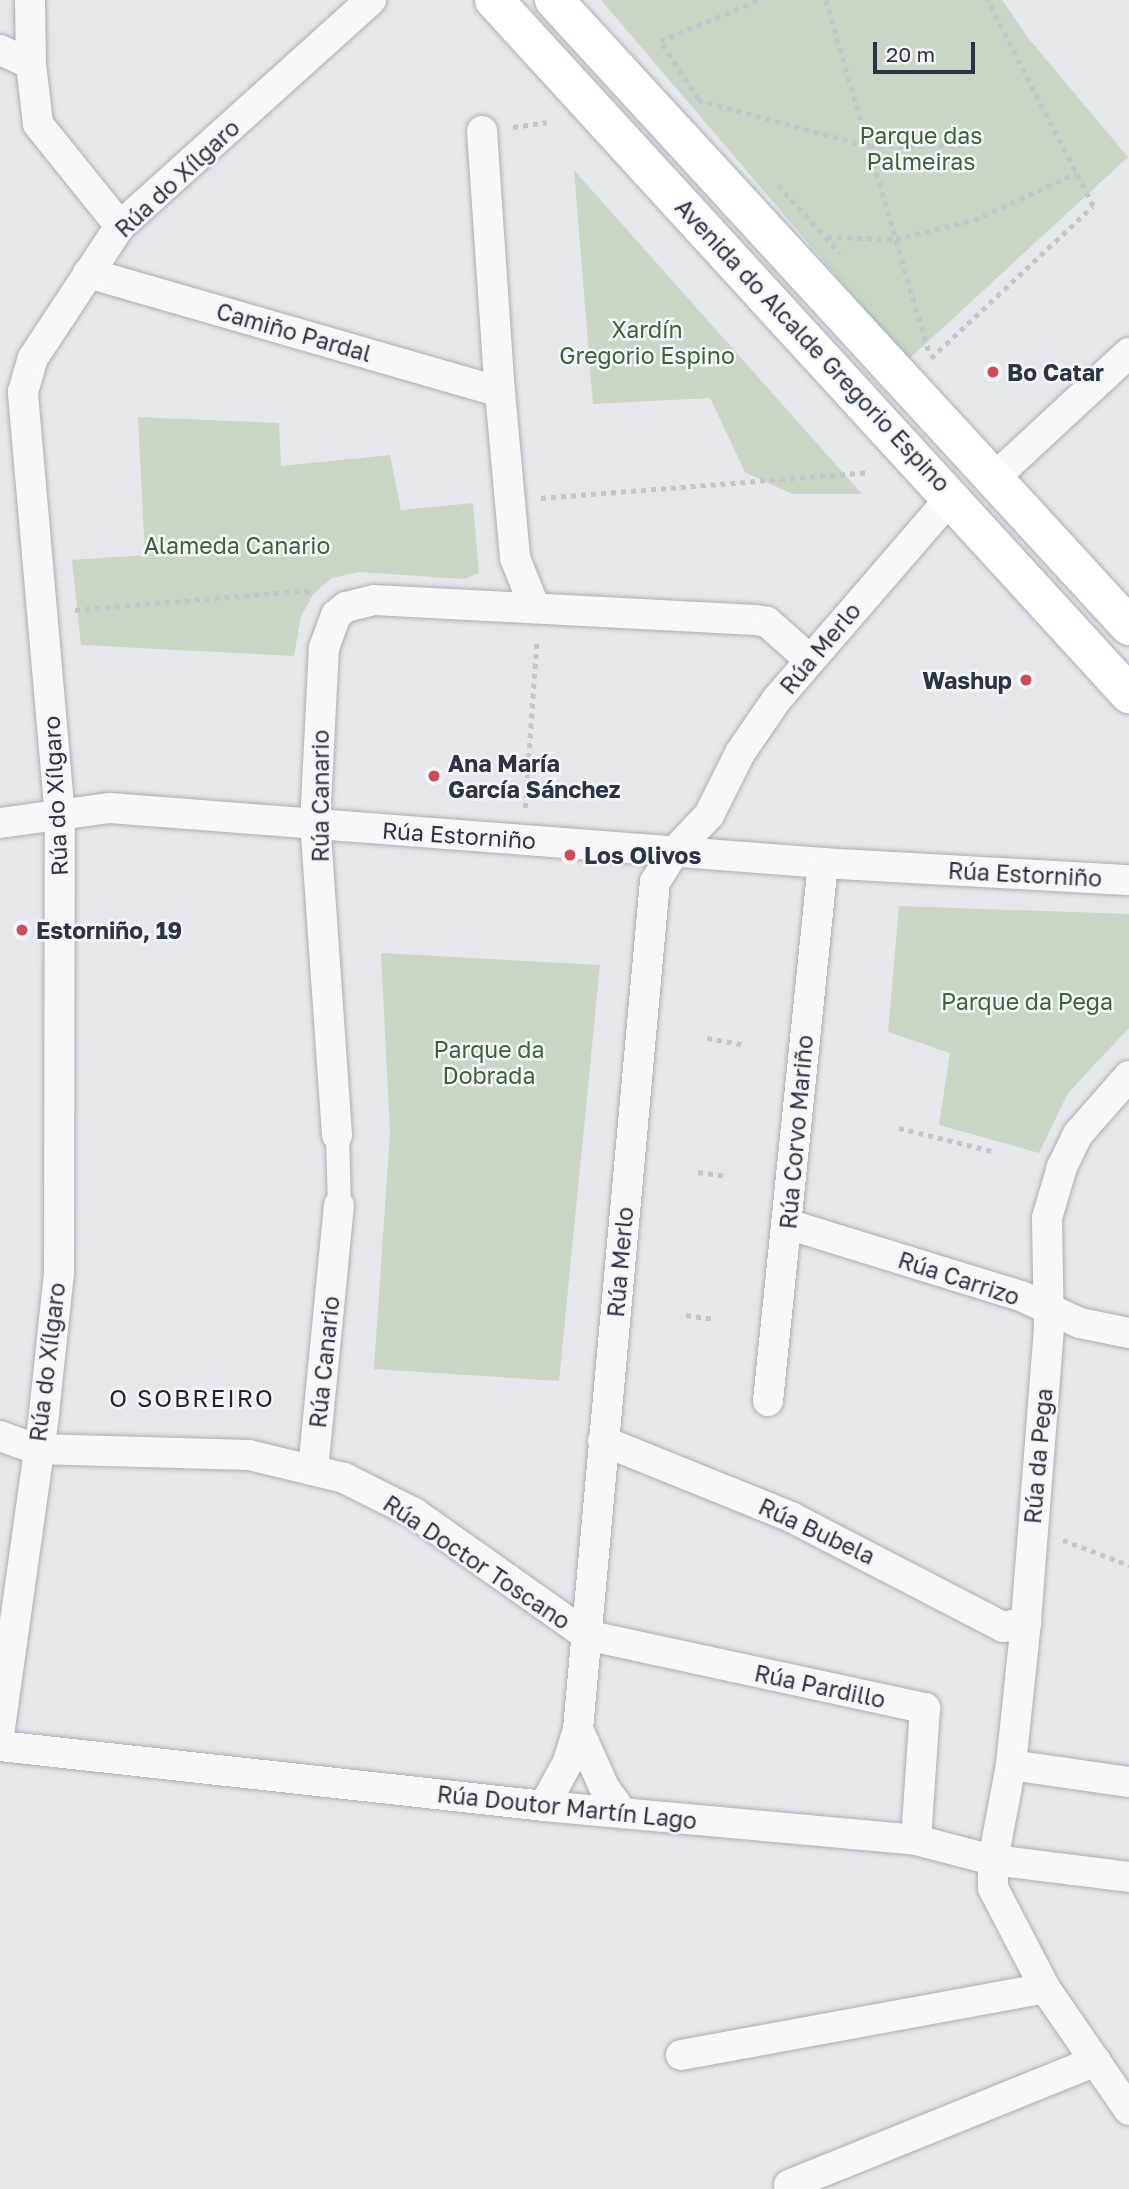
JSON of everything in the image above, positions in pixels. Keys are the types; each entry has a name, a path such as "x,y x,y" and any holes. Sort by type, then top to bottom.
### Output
{"main road":[{"name":"Avenida do Alcalde Gregorio Espino","path":"494,0 952,496 1129,694"},
{"name":"Avenida do Alcalde Gregorio Espino","path":"554,0 918,371 994,478 1129,626"}],"street":[{"path":"30,0 31,64 38,124 120,226"},
{"name":"Rúa do Xílgaro","path":"0,1728 59,1273 60,817 23,392 33,358 120,226 372,0"},
{"path":"0,50 31,64"},
{"path":"482,131 514,558 536,621"},
{"name":"Camiño Pardal","path":"88,273 500,392"},
{"path":"994,478 1129,353"},
{"name":"Rúa Merlo","path":"544,1806 568,1762 578,1729 655,882 674,852 709,815 740,753 809,659 952,496"},
{"name":"Rúa Canario","path":"313,1470 340,1205 316,824 324,648 336,615 346,607 374,600 536,621 767,622 809,659"},
{"name":"Rúa Estorniño","path":"0,823 60,817 110,808 823,863 1129,880"},
{"path":"709,815 732,856"},
{"name":"Rúa Corvo Mariño","path":"768,1401 823,863"},
{"name":"Rúa da Pega","path":"993,1860 1011,1765 1026,1622 1047,1307 1047,1219 1062,1167 1078,1134 1129,1076"},
{"name":"Rúa Carrizo","path":"787,1224 1047,1307 1080,1323 1129,1334"},
{"name":"Rúa Doctor Toscano","path":"0,1436 36,1449 249,1455 344,1478 414,1513 586,1635"},
{"name":"Rúa Bubela","path":"603,1441 791,1517 1003,1627 1026,1622"},
{"name":"Rúa Pardillo","path":"586,1635 925,1708 916,1840"},
{"name":"Rúa Merlo","path":"578,1729 604,1787 622,1813"},
{"name":"Rúa Doutor Martín Lago","path":"0,1746 544,1806 916,1840 993,1860 1129,1877"},
{"path":"1011,1765 1129,1782"},
{"path":"993,1860 993,1888 1045,1988 1129,2110"},
{"path":"681,2055 1045,1988"},
{"path":"789,2185 1096,2060"}],"path":[{"path":"707,110 660,41 760,0"},
{"path":"826,0 896,239 918,371"},
{"path":"918,371 1093,206 987,0"},
{"path":"698,100 869,146 978,145"},
{"path":"826,237 896,239 974,220 1076,173"},
{"path":"771,178 844,257"},
{"path":"914,339 918,371"},
{"path":"533,499 868,472"},
{"path":"75,610 306,590 315,602"},
{"path":"525,808 536,621"},
{"path":"707,1038 746,1045"},
{"path":"899,1128 996,1152"},
{"path":"698,1172 725,1176"},
{"path":"686,1315 713,1319"},
{"path":"1058,1538 1129,1565"}],"green space":[{"name":"Parque das Palmeiras","path":"601,0 1002,0 1029,39 1128,157 908,360"},
{"name":"Xardín Gregorio Espino","path":"574,170 862,494 792,494 745,472 710,398 593,404"},
{"name":"Alameda Canario","path":"138,417 279,423 281,466 390,455 401,510 473,503 479,573 464,579 359,572 332,578 314,593 301,616 294,656 81,645 72,560 145,555"},
{"name":"Parque da Pega","path":"899,906 1129,914 1129,1028 1068,1093 1039,1153 939,1125 950,1053 888,1032"},
{"name":"Parque da Dobrada","path":"381,953 600,965 559,1381 374,1369 390,1134"}],"place":[{"name":"Bo Catar","path":"993,372"},
{"name":"Washup","path":"1026,680"},
{"name":"Ana María García Sánchez","path":"434,776"},
{"name":"Los Olivos","path":"570,855"},
{"name":"Estorniño, 19","path":"22,930"}],"district":[{"name":"O SOBREIRO","path":"192,1398"}]}
